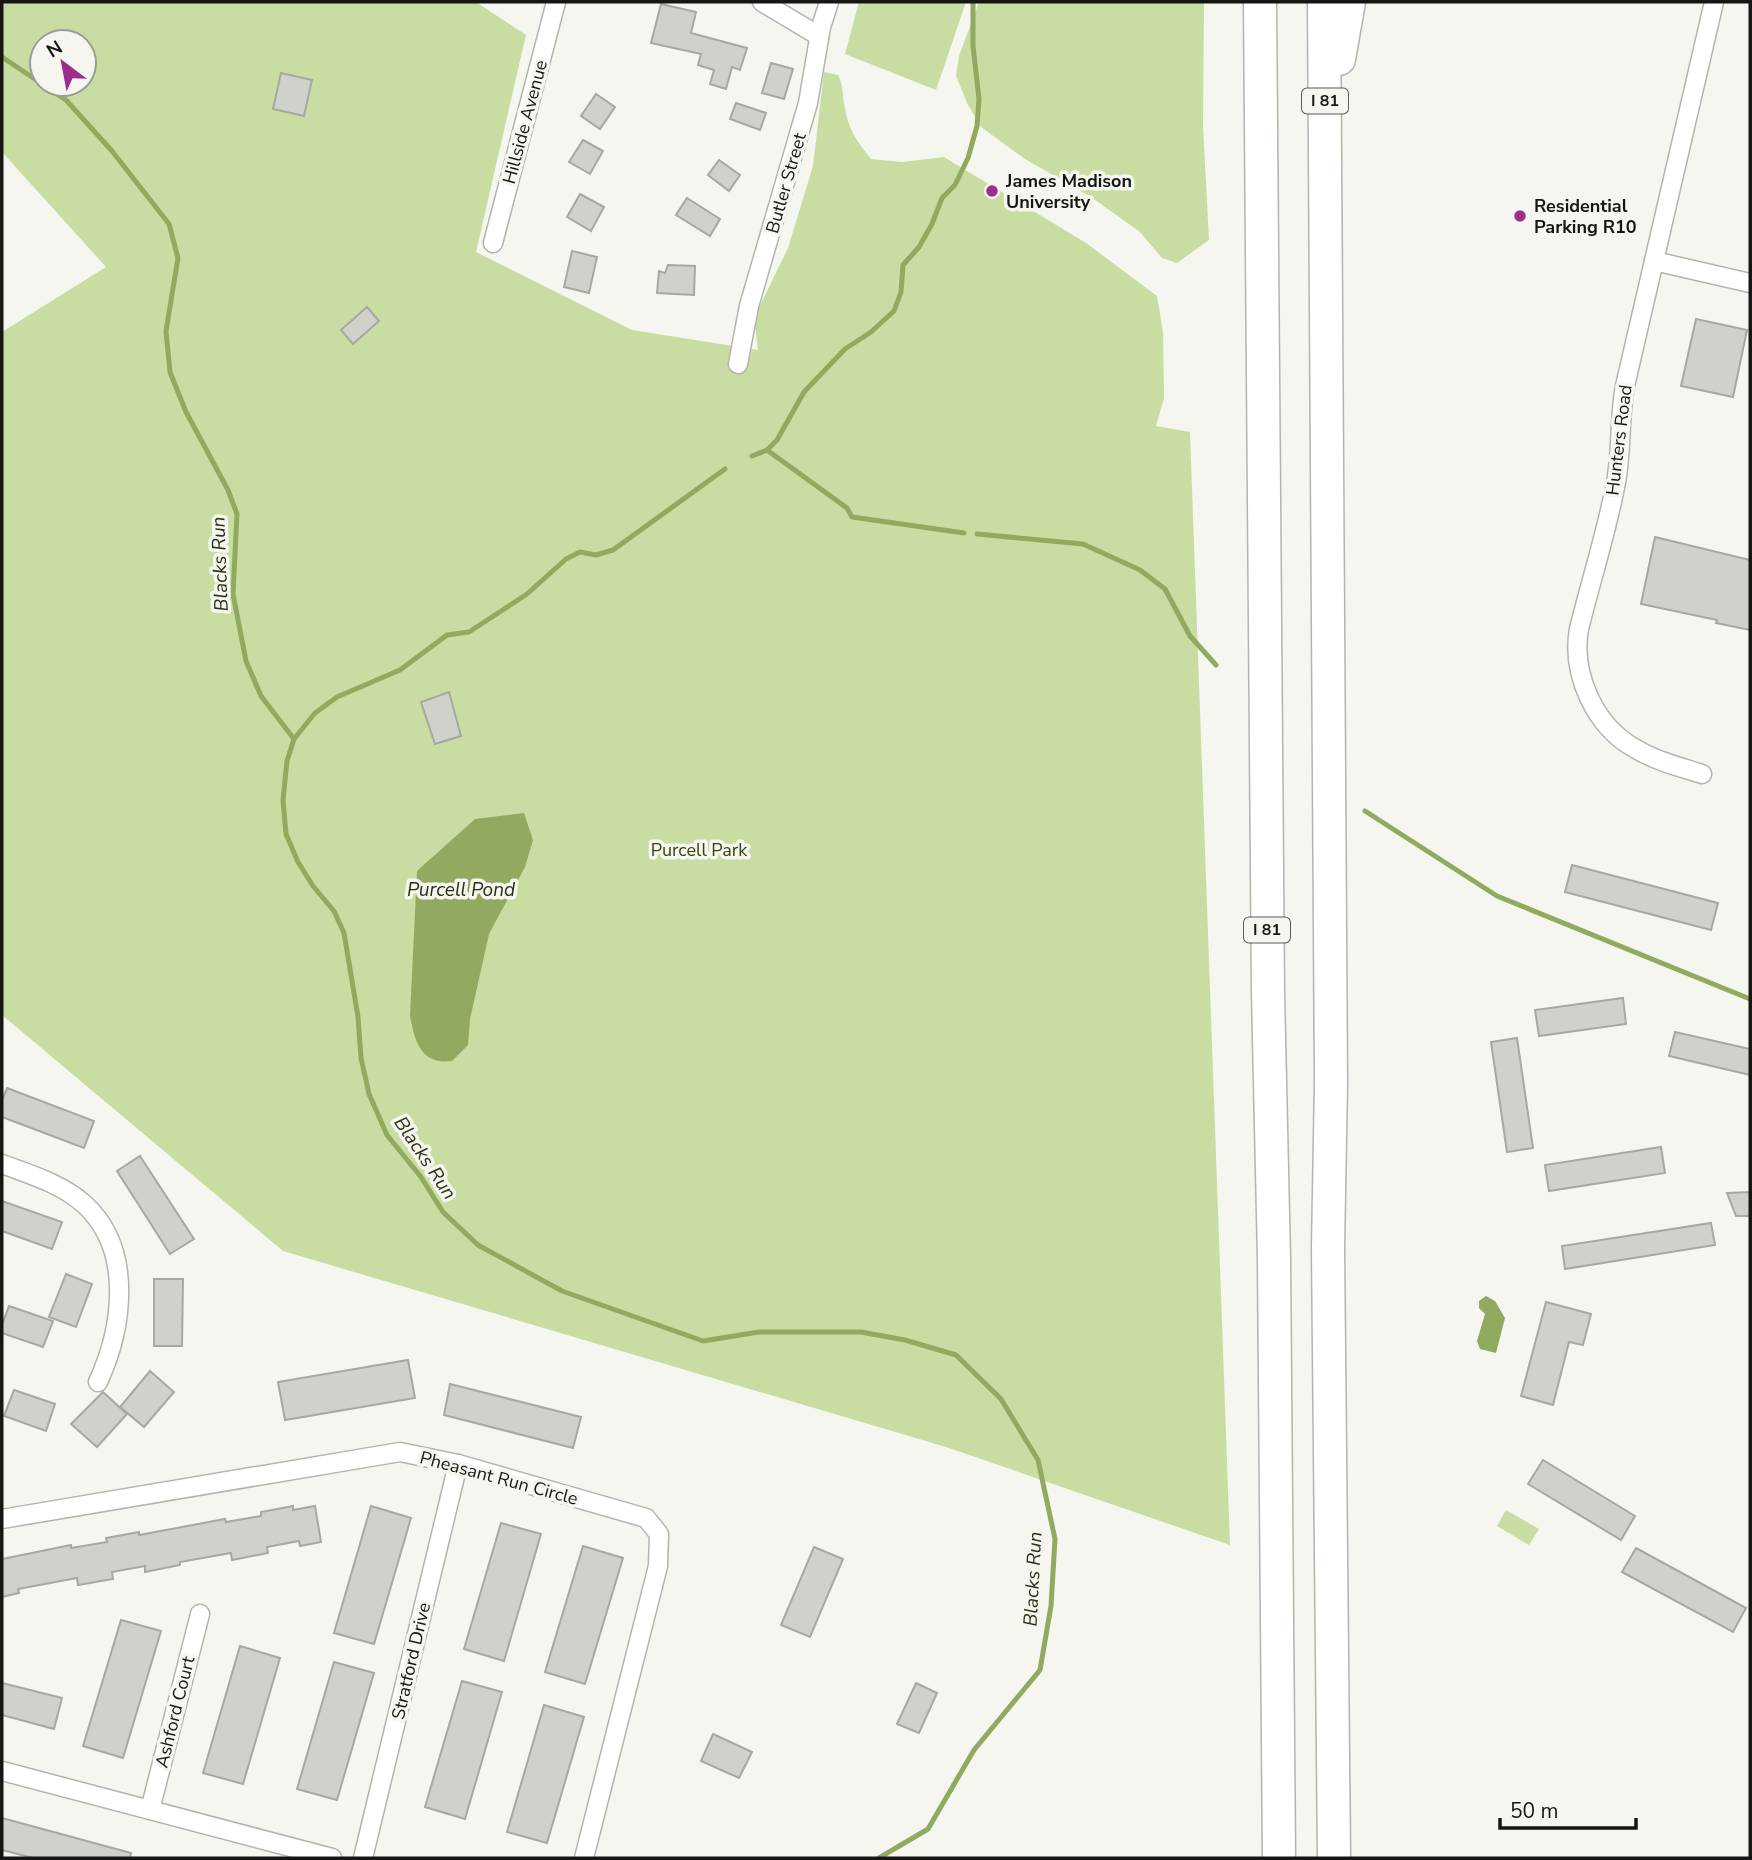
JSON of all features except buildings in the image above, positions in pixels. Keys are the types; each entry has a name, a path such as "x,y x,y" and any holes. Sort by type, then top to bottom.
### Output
{"highway":[{"name":"I 81","path":"1260,2 1279,1858"},
{"name":"I 81","path":"1324,2 1331,1070 1328,1262 1334,1858"},
{"path":"1325,199 1339,57 1349,2"}],"street":[{"name":"Hillside Avenue","path":"493,243 556,2"},
{"path":"762,2 819,36"},
{"name":"Butler Street","path":"738,363 749,306 808,103 819,36 829,2"},
{"name":"Hunters Road","path":"1702,774 1637,750 1614,732 1589,698 1577,652 1578,632 1616,483 1620,454 1620,411 1714,2"},
{"path":"1654,261 1750,283"},
{"path":"2,1164 52,1184 82,1202 109,1241 118,1274 119,1306 112,1348 98,1382"},
{"name":"Pheasant Run Circle","path":"2,1519 400,1452 458,1464 646,1518 659,1534 658,1566 584,1858"},
{"name":"Stratford Drive","path":"363,1858 458,1464"},
{"name":"Ashford Court","path":"150,1810 200,1614"},
{"path":"2,1771 332,1858"}],"green space":[{"name":"Purcell Park","path":"2,2 476,2 526,35 476,252 632,330 758,350 754,318 788,248 813,166 824,72 838,75 848,123 871,159 902,162 944,157 1086,243 1157,296 1163,332 1164,398 1156,426 1190,432 1230,1545 946,1447 283,1251 2,1015 2,332 106,267 2,152"},
{"path":"859,2 966,2 936,90 845,54"},
{"path":"979,2 1204,2 1203,126 1209,240 1177,263 1162,258 1140,232 1091,197 1025,159 981,127 956,76 959,56"},
{"path":"1506,1510 1539,1529 1529,1545 1497,1526"}],"water":[{"name":"Purcell Pond","path":"524,813 533,840 525,867 489,934 470,1019 468,1045 452,1061 433,1059 421,1050 417,1043 410,1016 417,871 475,819"},
{"path":"1486,1296 1495,1301 1505,1318 1496,1353 1480,1349 1477,1341 1485,1314 1479,1308 1479,1301"}],"waterway":[{"path":"752,456 767,450 777,440 804,392 845,349 871,332 894,311 901,292 903,265 919,247 942,198 955,185 968,158 977,126 979,99 973,46 973,2"},
{"name":"Blacks Run","path":"2,57 66,100 112,151 169,224 178,258 166,331 170,372 186,412 228,490 237,514 233,594 246,661 261,696 294,739 287,761 283,800 286,834 298,862 313,886 334,911 344,933 358,1017 361,1058 369,1094 387,1135 421,1177 443,1212 478,1245 562,1291 703,1341 759,1332 861,1332 905,1340 956,1355 1001,1399 1038,1460 1055,1539 1051,1606 1040,1670 974,1750 928,1829 879,1858"},
{"path":"767,450 847,508 852,517 964,533"},
{"path":"294,739 315,713 337,697 400,670 447,635 469,632 527,594 566,559 580,552 596,555 613,550 725,469"},
{"path":"977,534 1083,544 1140,570 1165,589 1190,636 1216,665"},
{"path":"1365,811 1497,896 1750,999"}],"place":[{"name":"James Madison University","path":"992,191"},
{"name":"Residential Parking R10","path":"1520,216"}]}
